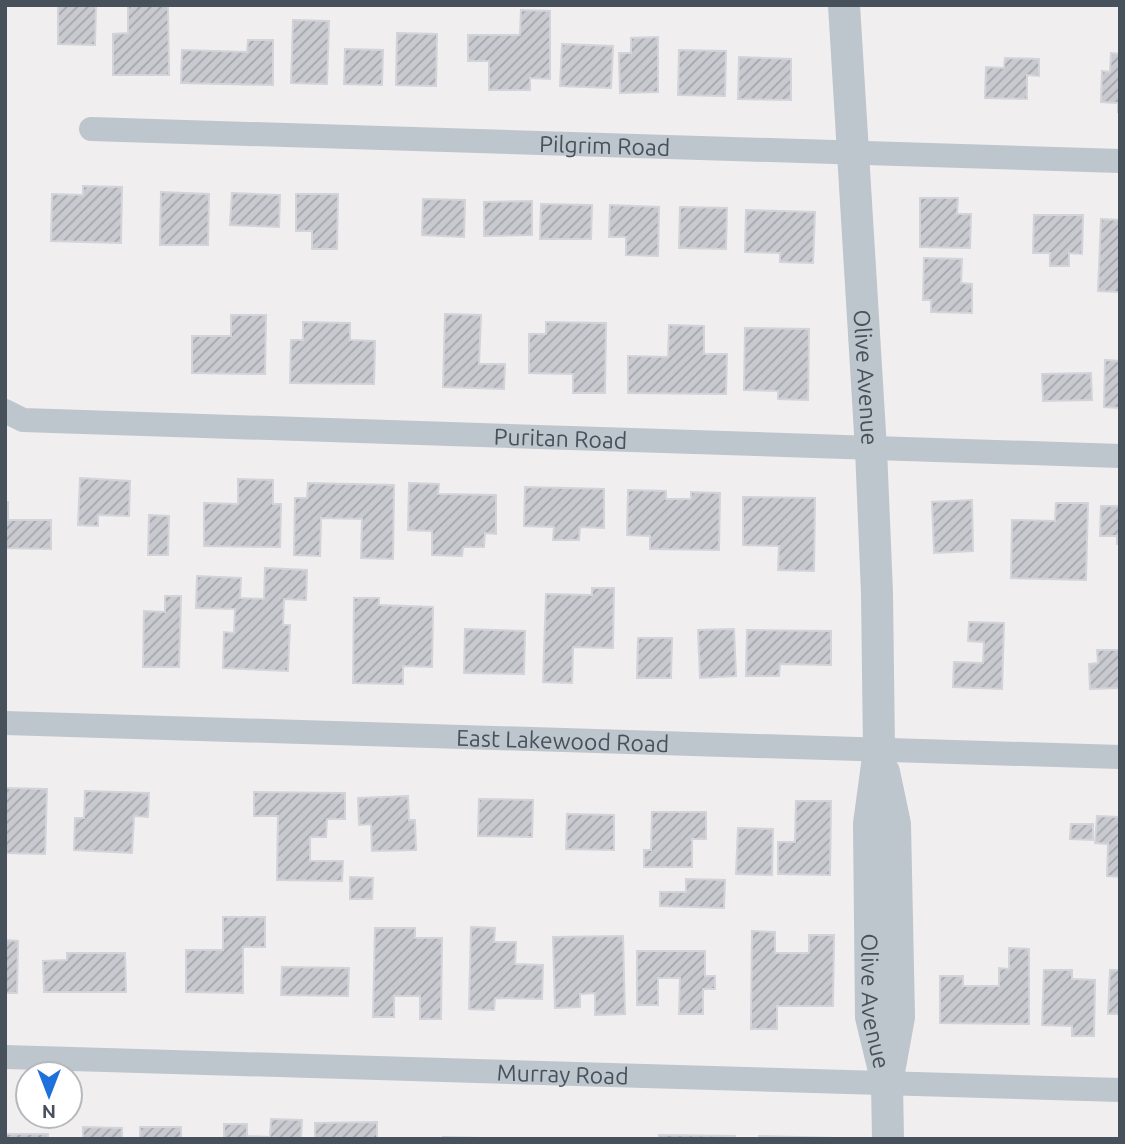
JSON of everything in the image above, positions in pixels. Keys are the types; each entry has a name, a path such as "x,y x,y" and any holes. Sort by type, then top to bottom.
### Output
{"street":[{"name":"Olive Avenue","path":"844,5 871,449 880,750 869,824 871,1017 887,1083 888,1139"},
{"name":"Pilgrim Road","path":"91,129 1120,161"},
{"name":"Puritan Road","path":"5,411 23,420 1120,456"},
{"name":"East Lakewood Road","path":"5,723 1120,757"},
{"name":"Murray Road","path":"5,1057 1120,1090"}],"building":[{"path":"58,5 96,5 95,45 58,44"},
{"path":"128,6 168,6 169,75 113,75 113,34 128,33"},
{"path":"521,10 550,11 550,79 530,78 530,90 489,90 489,61 468,61 468,35 520,35"},
{"path":"293,20 329,21 327,84 291,83"},
{"path":"397,33 437,34 436,86 396,85"},
{"path":"658,37 658,92 620,93 619,53 631,53 631,38"},
{"path":"248,40 273,40 273,85 181,83 182,50 247,52"},
{"path":"562,44 613,46 611,88 560,86"},
{"path":"345,49 383,50 382,85 344,84"},
{"path":"679,50 726,51 725,96 678,95"},
{"path":"1111,53 1120,54 1120,112 1118,103 1101,102 1102,71 1110,72"},
{"path":"739,57 791,59 791,100 738,99"},
{"path":"1005,58 1039,59 1039,76 1027,75 1027,99 985,98 986,67 1004,68"},
{"path":"83,186 122,187 121,243 51,241 52,194 83,195"},
{"path":"161,192 209,194 208,245 160,245"},
{"path":"232,193 280,195 279,227 230,225"},
{"path":"296,194 338,194 337,249 312,249 312,231 296,231"},
{"path":"920,198 958,198 957,214 971,214 970,248 920,247"},
{"path":"423,199 465,200 464,237 422,235"},
{"path":"532,201 532,235 484,236 484,202"},
{"path":"541,204 592,205 591,239 540,239"},
{"path":"610,205 659,207 658,256 626,255 626,237 609,237"},
{"path":"680,207 727,208 726,249 679,248"},
{"path":"746,210 815,212 813,263 780,262 780,253 745,252"},
{"path":"1034,215 1083,215 1082,254 1069,253 1069,266 1050,266 1050,253 1033,253"},
{"path":"1101,219 1120,220 1120,292 1098,291"},
{"path":"924,258 962,259 961,283 972,284 972,313 931,312 931,300 923,300"},
{"path":"445,314 481,315 479,364 505,364 504,389 443,387"},
{"path":"231,315 266,315 265,374 192,373 192,336 231,336"},
{"path":"303,322 350,323 350,340 375,341 374,384 290,383 291,340 303,340"},
{"path":"546,322 606,323 605,393 573,393 573,374 529,373 529,334 546,334"},
{"path":"669,325 704,326 704,354 727,354 726,394 628,393 628,356 668,357"},
{"path":"745,328 809,329 808,400 778,399 778,391 744,390"},
{"path":"1105,360 1120,361 1120,408 1104,407"},
{"path":"1091,373 1092,400 1043,401 1042,374"},
{"path":"80,478 130,481 129,516 98,515 98,526 78,525"},
{"path":"238,479 273,480 273,504 281,504 280,547 204,546 204,503 238,504"},
{"path":"308,483 394,485 393,559 361,558 362,519 321,518 320,556 294,555 295,498 307,498"},
{"path":"409,483 439,484 438,494 496,495 496,534 485,533 484,547 463,547 462,556 432,555 432,531 408,530"},
{"path":"525,487 604,489 604,528 580,527 579,540 553,540 554,527 524,526"},
{"path":"628,490 666,491 666,499 691,499 691,492 720,493 719,550 650,549 650,536 627,535"},
{"path":"743,497 815,498 814,571 778,570 779,546 743,545"},
{"path":"972,500 973,551 934,553 932,502"},
{"path":"5,502 8,502 8,520 51,520 51,549 5,548"},
{"path":"1056,503 1088,503 1086,580 1011,578 1012,520 1055,521"},
{"path":"1101,506 1120,506 1120,544 1117,544 1117,536 1100,536"},
{"path":"149,515 169,516 168,555 148,555"},
{"path":"265,568 307,570 306,600 284,599 283,625 290,625 288,671 223,668 224,632 234,633 235,609 196,608 197,576 241,578 240,598 264,599"},
{"path":"592,588 614,588 613,648 573,647 572,683 543,682 546,594 592,595"},
{"path":"165,596 181,596 179,667 143,667 144,611 165,612"},
{"path":"354,598 379,598 379,605 433,607 432,667 403,666 403,684 353,683"},
{"path":"969,622 1004,623 1002,689 953,687 954,662 983,663 984,642 968,641"},
{"path":"465,629 525,631 524,674 464,673"},
{"path":"734,629 736,676 700,678 698,630"},
{"path":"747,630 831,631 831,665 780,664 779,676 746,676"},
{"path":"638,638 672,638 671,678 637,678"},
{"path":"1097,650 1120,650 1120,688 1090,689 1089,664 1098,663"},
{"path":"5,788 47,789 45,854 5,853"},
{"path":"85,791 149,793 148,817 134,816 132,853 74,850 75,818 84,818"},
{"path":"254,792 345,793 345,819 327,819 326,837 310,837 310,861 343,861 342,881 277,880 278,816 254,816"},
{"path":"408,796 409,820 415,820 416,850 372,851 371,824 359,825 358,798"},
{"path":"479,799 533,800 532,837 478,836"},
{"path":"796,801 831,801 830,875 778,874 778,842 795,842"},
{"path":"652,812 706,812 706,839 692,839 692,867 644,867 644,850 651,850"},
{"path":"567,814 614,815 614,850 566,849"},
{"path":"1097,816 1120,817 1120,877 1107,876 1108,844 1095,843"},
{"path":"1071,824 1093,824 1093,840 1070,839"},
{"path":"738,828 773,829 772,875 736,874"},
{"path":"350,877 373,878 372,899 350,899"},
{"path":"686,879 725,880 724,908 660,906 660,892 686,892"},
{"path":"223,917 265,917 265,947 243,947 243,993 186,992 186,950 223,950"},
{"path":"471,927 495,928 494,942 516,942 515,964 543,965 542,999 495,998 494,1010 469,1009"},
{"path":"375,928 415,928 415,938 442,938 441,1019 420,1019 420,996 394,996 394,1017 373,1017"},
{"path":"752,931 775,932 775,953 809,953 809,935 834,935 833,1006 777,1006 777,1029 751,1029"},
{"path":"623,936 625,1014 595,1015 595,993 580,994 580,1007 555,1008 553,937"},
{"path":"5,940 18,941 17,993 5,993"},
{"path":"1009,948 1029,949 1029,1024 940,1023 940,976 963,976 963,986 999,986 999,968 1009,969"},
{"path":"637,951 705,951 705,976 715,976 715,989 703,989 703,1014 679,1014 680,978 658,978 658,1005 637,1005"},
{"path":"67,953 125,953 126,992 44,992 43,961 67,960"},
{"path":"282,967 349,968 348,996 281,995"},
{"path":"1044,970 1072,970 1072,979 1095,980 1094,1036 1072,1036 1072,1026 1042,1025"},
{"path":"1110,970 1120,970 1120,1014 1108,1014"},
{"path":"271,1119 302,1120 301,1139 224,1139 224,1124 247,1124 247,1136 270,1137"},
{"path":"377,1122 377,1139 315,1139 315,1123"},
{"path":"84,1127 122,1128 122,1139 83,1139"},
{"path":"140,1127 181,1127 181,1139 140,1139"},
{"path":"5,1134 48,1134 48,1139 5,1139"},
{"path":"659,1135 735,1136 735,1139 659,1139"},
{"path":"759,1136 834,1138 834,1139 759,1139"},
{"path":"480,1138 480,1139 443,1139"}]}
